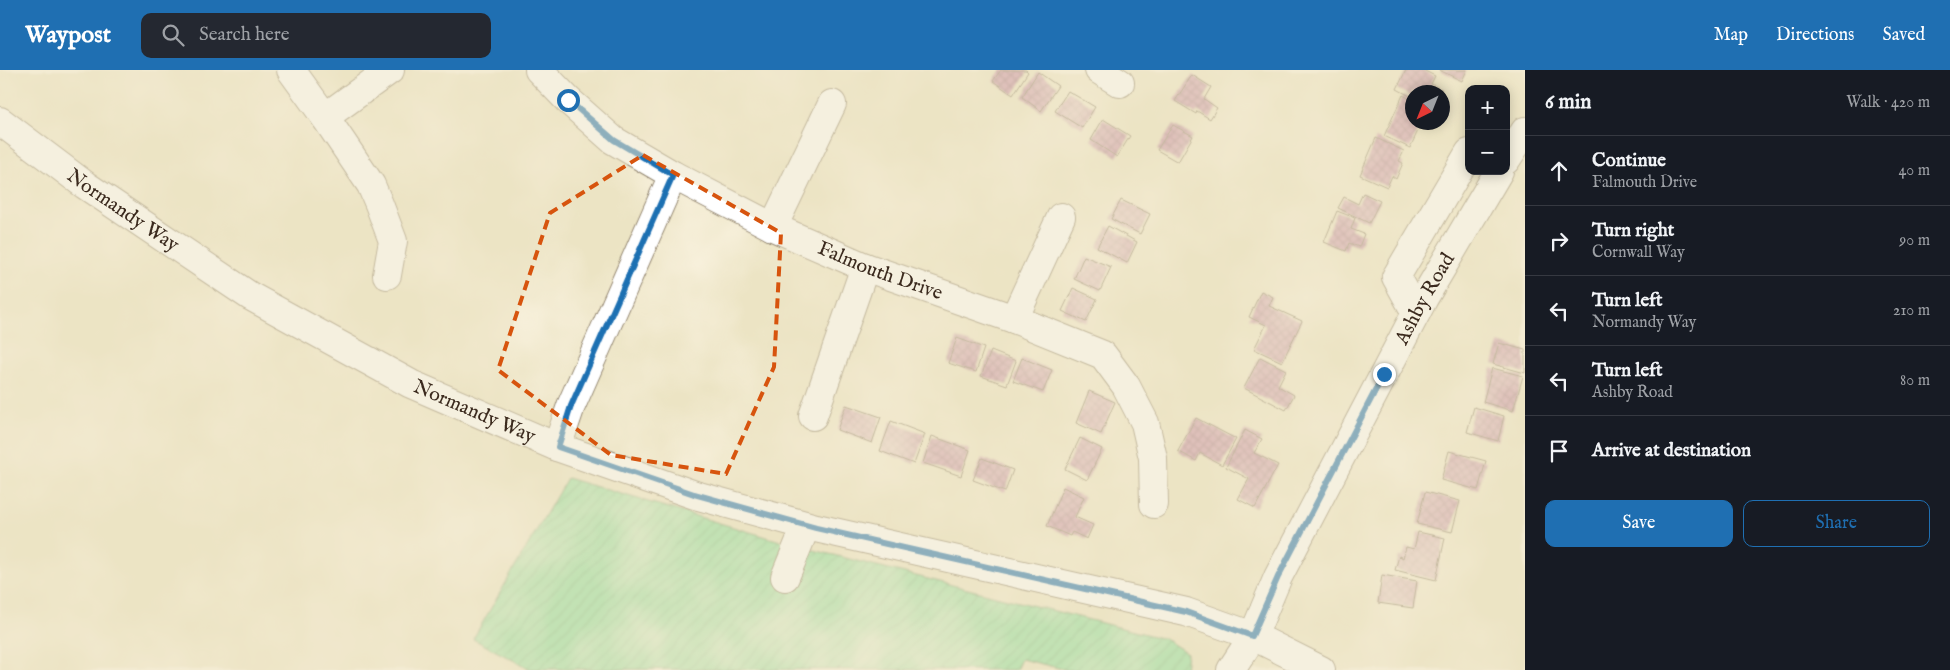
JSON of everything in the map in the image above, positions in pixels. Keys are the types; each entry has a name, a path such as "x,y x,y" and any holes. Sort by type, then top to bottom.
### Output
{"main road":[{"path":"291,70 371,185 392,241 386,275"},
{"path":"325,117 390,70"},
{"name":"Falmouth Drive","path":"539,70 568,100 614,140 673,175 773,227 865,267 1014,319 1103,355 1126,386 1145,423 1153,458 1154,504"},
{"path":"773,227 832,104"},
{"name":"Normandy Way","path":"0,120 85,185 250,296 411,384 558,447 694,494 806,526 1186,612 1252,636 1321,670"},
{"path":"1510,151 1518,132"},
{"path":"1416,313 1396,277 1465,160"},
{"path":"558,447 571,406 673,175"},
{"name":"Ashby Road","path":"1231,670 1252,636 1278,577 1416,313 1497,175"},
{"path":"1014,319 1061,217"},
{"path":"813,416 865,267"},
{"path":"785,577 806,526"}],"highlighted area":[{"path":"643,155 781,233 774,367 726,474 611,455 498,370 550,213"}],"green space":[{"path":"567,478 794,545 1165,639 1187,653 1185,670 1067,670 1021,659 1016,670 530,669 473,639"}],"building":[{"path":"1001,70 1026,70 1028,72 1013,95 993,81"},
{"path":"1406,70 1423,70 1435,76 1431,84 1433,85 1405,85 1405,93 1397,89"},
{"path":"1439,70 1467,70 1462,81"},
{"path":"1038,72 1058,86 1041,111 1022,97"},
{"path":"1192,75 1211,87 1204,99 1217,108 1210,119 1197,111 1196,114 1175,101"},
{"path":"1068,91 1095,107 1082,128 1055,111"},
{"path":"1403,95 1405,96 1405,130 1418,130 1410,148 1384,136"},
{"path":"1103,119 1130,136 1117,157 1091,140"},
{"path":"1173,125 1193,136 1178,162 1157,150"},
{"path":"1376,138 1404,151 1399,161 1403,163 1396,179 1392,176 1387,187 1360,175"},
{"path":"1363,193 1380,201 1369,223 1338,208 1344,197 1358,204"},
{"path":"1121,200 1150,214 1140,234 1111,219"},
{"path":"1337,211 1355,218 1351,229 1364,234 1359,247 1349,243 1346,251 1324,242"},
{"path":"1108,226 1137,242 1127,263 1097,247"},
{"path":"1084,256 1111,267 1100,291 1074,279"},
{"path":"1073,288 1097,299 1086,322 1062,311"},
{"path":"1261,291 1273,297 1269,306 1302,321 1282,362 1254,349 1266,325 1249,317"},
{"path":"957,338 984,348 976,372 948,363"},
{"path":"1499,343 1525,350 1525,373 1493,364"},
{"path":"991,351 1016,361 1007,385 981,376"},
{"path":"1260,357 1286,370 1278,386 1294,395 1286,410 1244,388"},
{"path":"1022,358 1052,370 1043,392 1013,381"},
{"path":"1492,368 1523,376 1513,411 1483,402"},
{"path":"1089,391 1115,402 1101,434 1076,423"},
{"path":"846,405 881,417 872,443 837,430"},
{"path":"1474,407 1504,416 1498,441 1467,432"},
{"path":"1196,418 1236,439 1222,465 1200,453 1196,461 1178,451"},
{"path":"891,421 925,434 914,464 880,451"},
{"path":"1245,430 1262,439 1254,453 1278,465 1255,508 1238,499 1249,479 1226,467"},
{"path":"932,436 970,450 961,476 923,463"},
{"path":"1080,438 1102,449 1087,480 1065,469"},
{"path":"1449,451 1486,461 1478,490 1441,480"},
{"path":"982,458 1013,470 1005,492 973,480"},
{"path":"1063,487 1084,497 1075,517 1093,525 1087,539 1072,532 1070,536 1047,526"},
{"path":"1425,492 1460,501 1452,532 1417,524"},
{"path":"1418,532 1445,538 1436,580 1395,570 1399,556 1403,558 1406,547 1414,549"},
{"path":"1382,575 1417,581 1413,608 1378,603"}],"route":[{"path":"568,100 614,140 673,175 571,406 558,447 694,494 816,528 1186,612 1252,636 1278,577 1384,374"}]}
